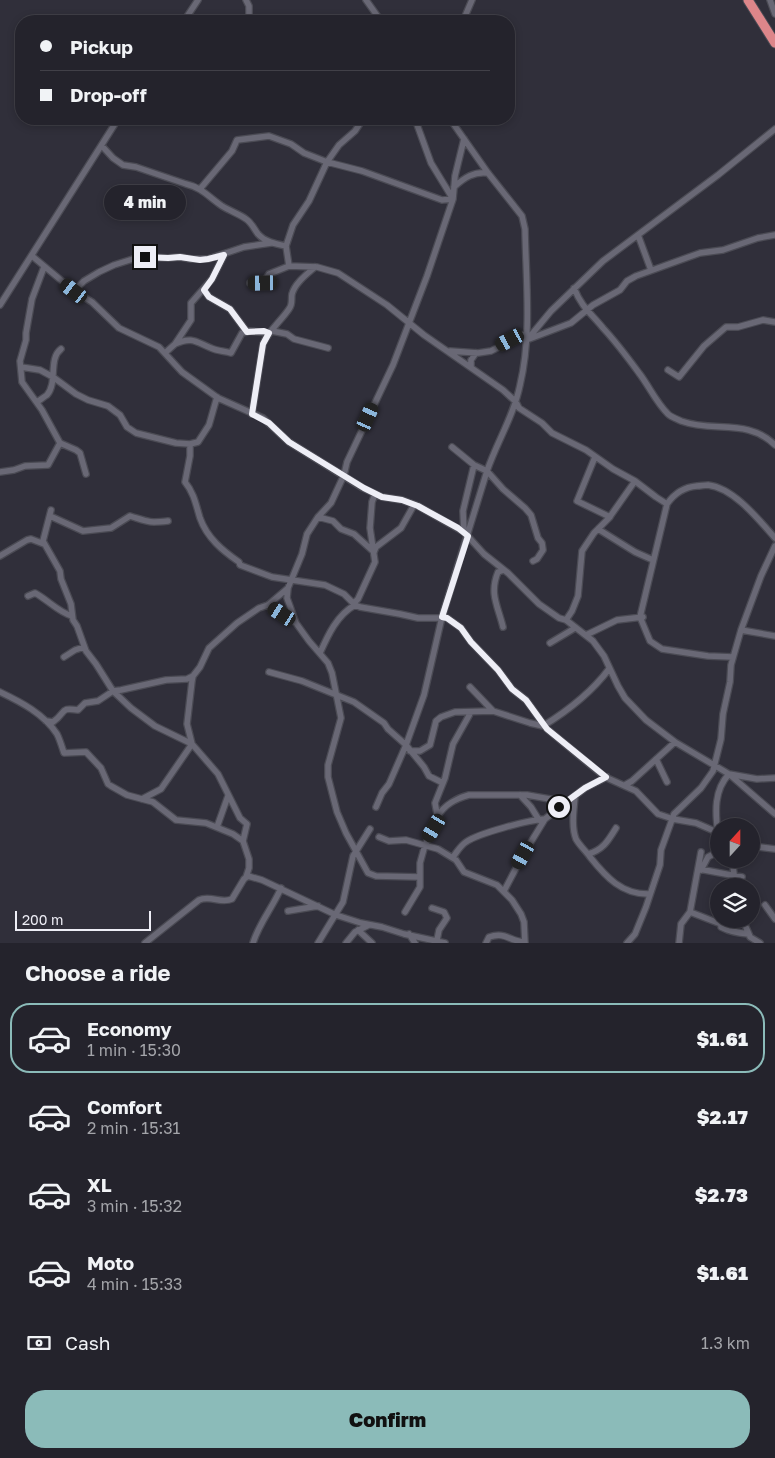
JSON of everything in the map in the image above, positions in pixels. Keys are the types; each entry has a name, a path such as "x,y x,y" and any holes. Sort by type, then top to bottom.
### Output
{"highway":[{"path":"748,0 775,42"}],"street":[{"path":"188,15 198,0"},
{"path":"246,0 249,6 249,15"},
{"path":"366,0 377,15"},
{"path":"466,15 472,0"},
{"path":"770,0 775,14"},
{"path":"0,305 114,125"},
{"path":"289,266 286,246 293,225 308,201 327,162 339,145 359,125"},
{"path":"417,125 432,164 453,199"},
{"path":"376,807 382,793 389,784 406,745 424,695 442,617 466,534 493,454 516,402 521,385 527,336 524,220 454,125"},
{"path":"527,336 551,310 603,261 718,175 775,129"},
{"path":"200,189 232,151 237,140 270,136 327,162 362,171 442,200 453,199"},
{"path":"420,877 372,875 366,870 337,812 328,777 328,765 341,718 332,673 328,663 308,642 296,623 287,598 288,588 307,534 318,517 331,503 344,475 347,462 393,366 408,322 427,276 453,199 457,166 464,139"},
{"path":"102,146 113,158 123,165 136,167 195,186 221,206 247,219 258,234 271,243"},
{"path":"454,187 472,174 479,171 488,172"},
{"path":"638,235 650,270"},
{"path":"448,351 476,353 491,350 527,336 565,326 578,319 586,310 620,290 632,278 650,270 700,254 723,250 758,238 775,235"},
{"path":"74,291 84,281 99,272 136,258 180,257 208,259 244,247 271,243 286,246"},
{"path":"164,353 175,344 191,320 191,303 195,296 204,290 212,279 224,255"},
{"path":"32,256 74,291 91,302 119,328 147,340 164,353 182,372 217,397 269,423 289,442 375,494 402,500 414,505 466,534 484,554 504,570 539,604 558,618 566,620 586,635 599,648 618,686 631,706 646,720 675,742 729,774 775,814"},
{"path":"250,283 263,283 269,274 289,266 315,267 338,273 387,305 503,390 516,402 519,408 542,423 552,433 586,450 667,504"},
{"path":"44,267 32,299 26,340 20,361 22,382 49,420 60,443 80,453 86,474"},
{"path":"252,414 263,344 291,307 295,286 315,267"},
{"path":"574,288 578,299 586,310 602,326 641,375 668,415 682,421 708,427 726,427 755,431 766,436 775,445"},
{"path":"204,290 209,297 230,309 247,332"},
{"path":"668,370 678,377 704,346 726,327 738,327 763,320 775,322"},
{"path":"175,344 190,339 213,349 220,349 231,353 242,334 264,331 287,334 294,339 328,348"},
{"path":"37,402 48,394 52,385 56,356 61,349"},
{"path":"471,367 471,360 476,353"},
{"path":"21,367 40,370 76,394 108,406 120,415 127,427 136,433 166,442 190,444 198,442 208,425 217,397"},
{"path":"0,472 25,466 48,465 60,443"},
{"path":"190,444 190,456 184,480 195,499 200,518 213,540 223,552 239,562 240,565 272,577 324,586 344,594 354,604 418,618 447,618 461,628 512,689 526,700 552,734 606,777 636,792 658,814 696,822 710,829"},
{"path":"452,447 474,465 487,471 531,515 543,550 537,559 533,561"},
{"path":"595,456 577,501 610,517"},
{"path":"466,534 463,511 474,465"},
{"path":"566,620 578,596 582,551 598,529 610,517 635,481"},
{"path":"733,658 662,649 650,641 642,617 653,560 667,504 680,491 692,486 708,485 725,490 744,504 772,530 775,538"},
{"path":"320,653 336,624 358,599 375,562 370,528 372,502 375,494"},
{"path":"374,552 376,548 401,528 414,505"},
{"path":"168,521 158,524 130,516 112,528 83,531 51,513 43,538 44,544 60,571 61,579 71,604 72,616 84,647 112,691 155,726 192,744 218,774 240,818 247,824 242,842"},
{"path":"318,517 333,521 341,529 354,534 374,552"},
{"path":"598,529 635,552 653,560"},
{"path":"0,556 26,540 31,539 44,544"},
{"path":"627,943 635,934 646,907 660,865 661,850 672,818 707,780 714,765 733,658 761,576 775,546"},
{"path":"503,627 495,604 494,582 498,572 504,570"},
{"path":"45,720 53,722 59,718 64,709 78,710 85,703 98,701 112,691 166,680 187,679 193,676 200,667 209,648 237,623 259,608 268,605 288,588"},
{"path":"28,596 35,593 48,600 64,614 72,616"},
{"path":"268,605 296,623"},
{"path":"586,635 616,620 642,617"},
{"path":"550,642 575,628"},
{"path":"741,630 775,636"},
{"path":"64,657 84,647"},
{"path":"410,752 420,751 430,745 436,721 441,717 462,711 493,711 544,726 581,701 594,689 609,669"},
{"path":"269,672 302,681 354,702 384,723 406,745 429,776 442,783"},
{"path":"142,800 161,789 192,744 187,724 193,676"},
{"path":"470,687 493,711"},
{"path":"0,692 28,707 45,720 57,734 64,752 86,752 101,768 108,784 127,795 156,804 166,814 176,820 217,827 233,834 242,842 250,862 246,877 232,899 224,901 207,898 199,900 145,943"},
{"path":"406,912 417,893 420,863 425,845 437,822 438,816 435,803 454,741 471,712"},
{"path":"625,785 632,781 675,742"},
{"path":"656,759 667,782"},
{"path":"729,774 757,779 775,778"},
{"path":"716,818 715,811 719,789 722,781 729,774"},
{"path":"504,891 542,820 585,788 606,777"},
{"path":"217,827 227,803 228,794"},
{"path":"438,816 447,805 463,797 485,794 532,795 566,802"},
{"path":"520,795 542,820"},
{"path":"575,796 574,830 576,840 600,871 614,884 634,892 650,894"},
{"path":"453,857 467,841 495,830 542,820"},
{"path":"588,854 597,852 606,845 616,828"},
{"path":"318,943 343,902 349,869 356,851 370,829"},
{"path":"379,837 390,841 401,839 438,849 453,857 464,872 491,882 504,891 521,914 524,922 525,943 499,934 489,938 486,943"},
{"path":"760,847 775,849"},
{"path":"679,943 681,924 690,912 700,869 701,852"},
{"path":"700,869 710,856"},
{"path":"734,868 736,878"},
{"path":"700,869 742,877"},
{"path":"246,877 262,880 281,888 336,915 441,942 439,930 447,918 444,912 432,908"},
{"path":"253,943 264,918 281,888"},
{"path":"765,905 775,920"},
{"path":"288,911 318,906"},
{"path":"690,912 722,924 720,927 725,930 749,934"},
{"path":"346,943 358,930 369,925"},
{"path":"746,928 750,937 760,943"},
{"path":"358,930 372,943"},
{"path":"409,934 415,943"}],"route":[{"path":"145,257 183,257 200,260 224,255 204,290 209,297 230,309 247,332 264,331 269,333 263,344 252,414 269,423 289,442 364,488 382,497 402,500 418,506 458,528 468,536 442,617 447,618 461,628 512,689 526,700 552,734 606,777 585,788 559,807"}]}
